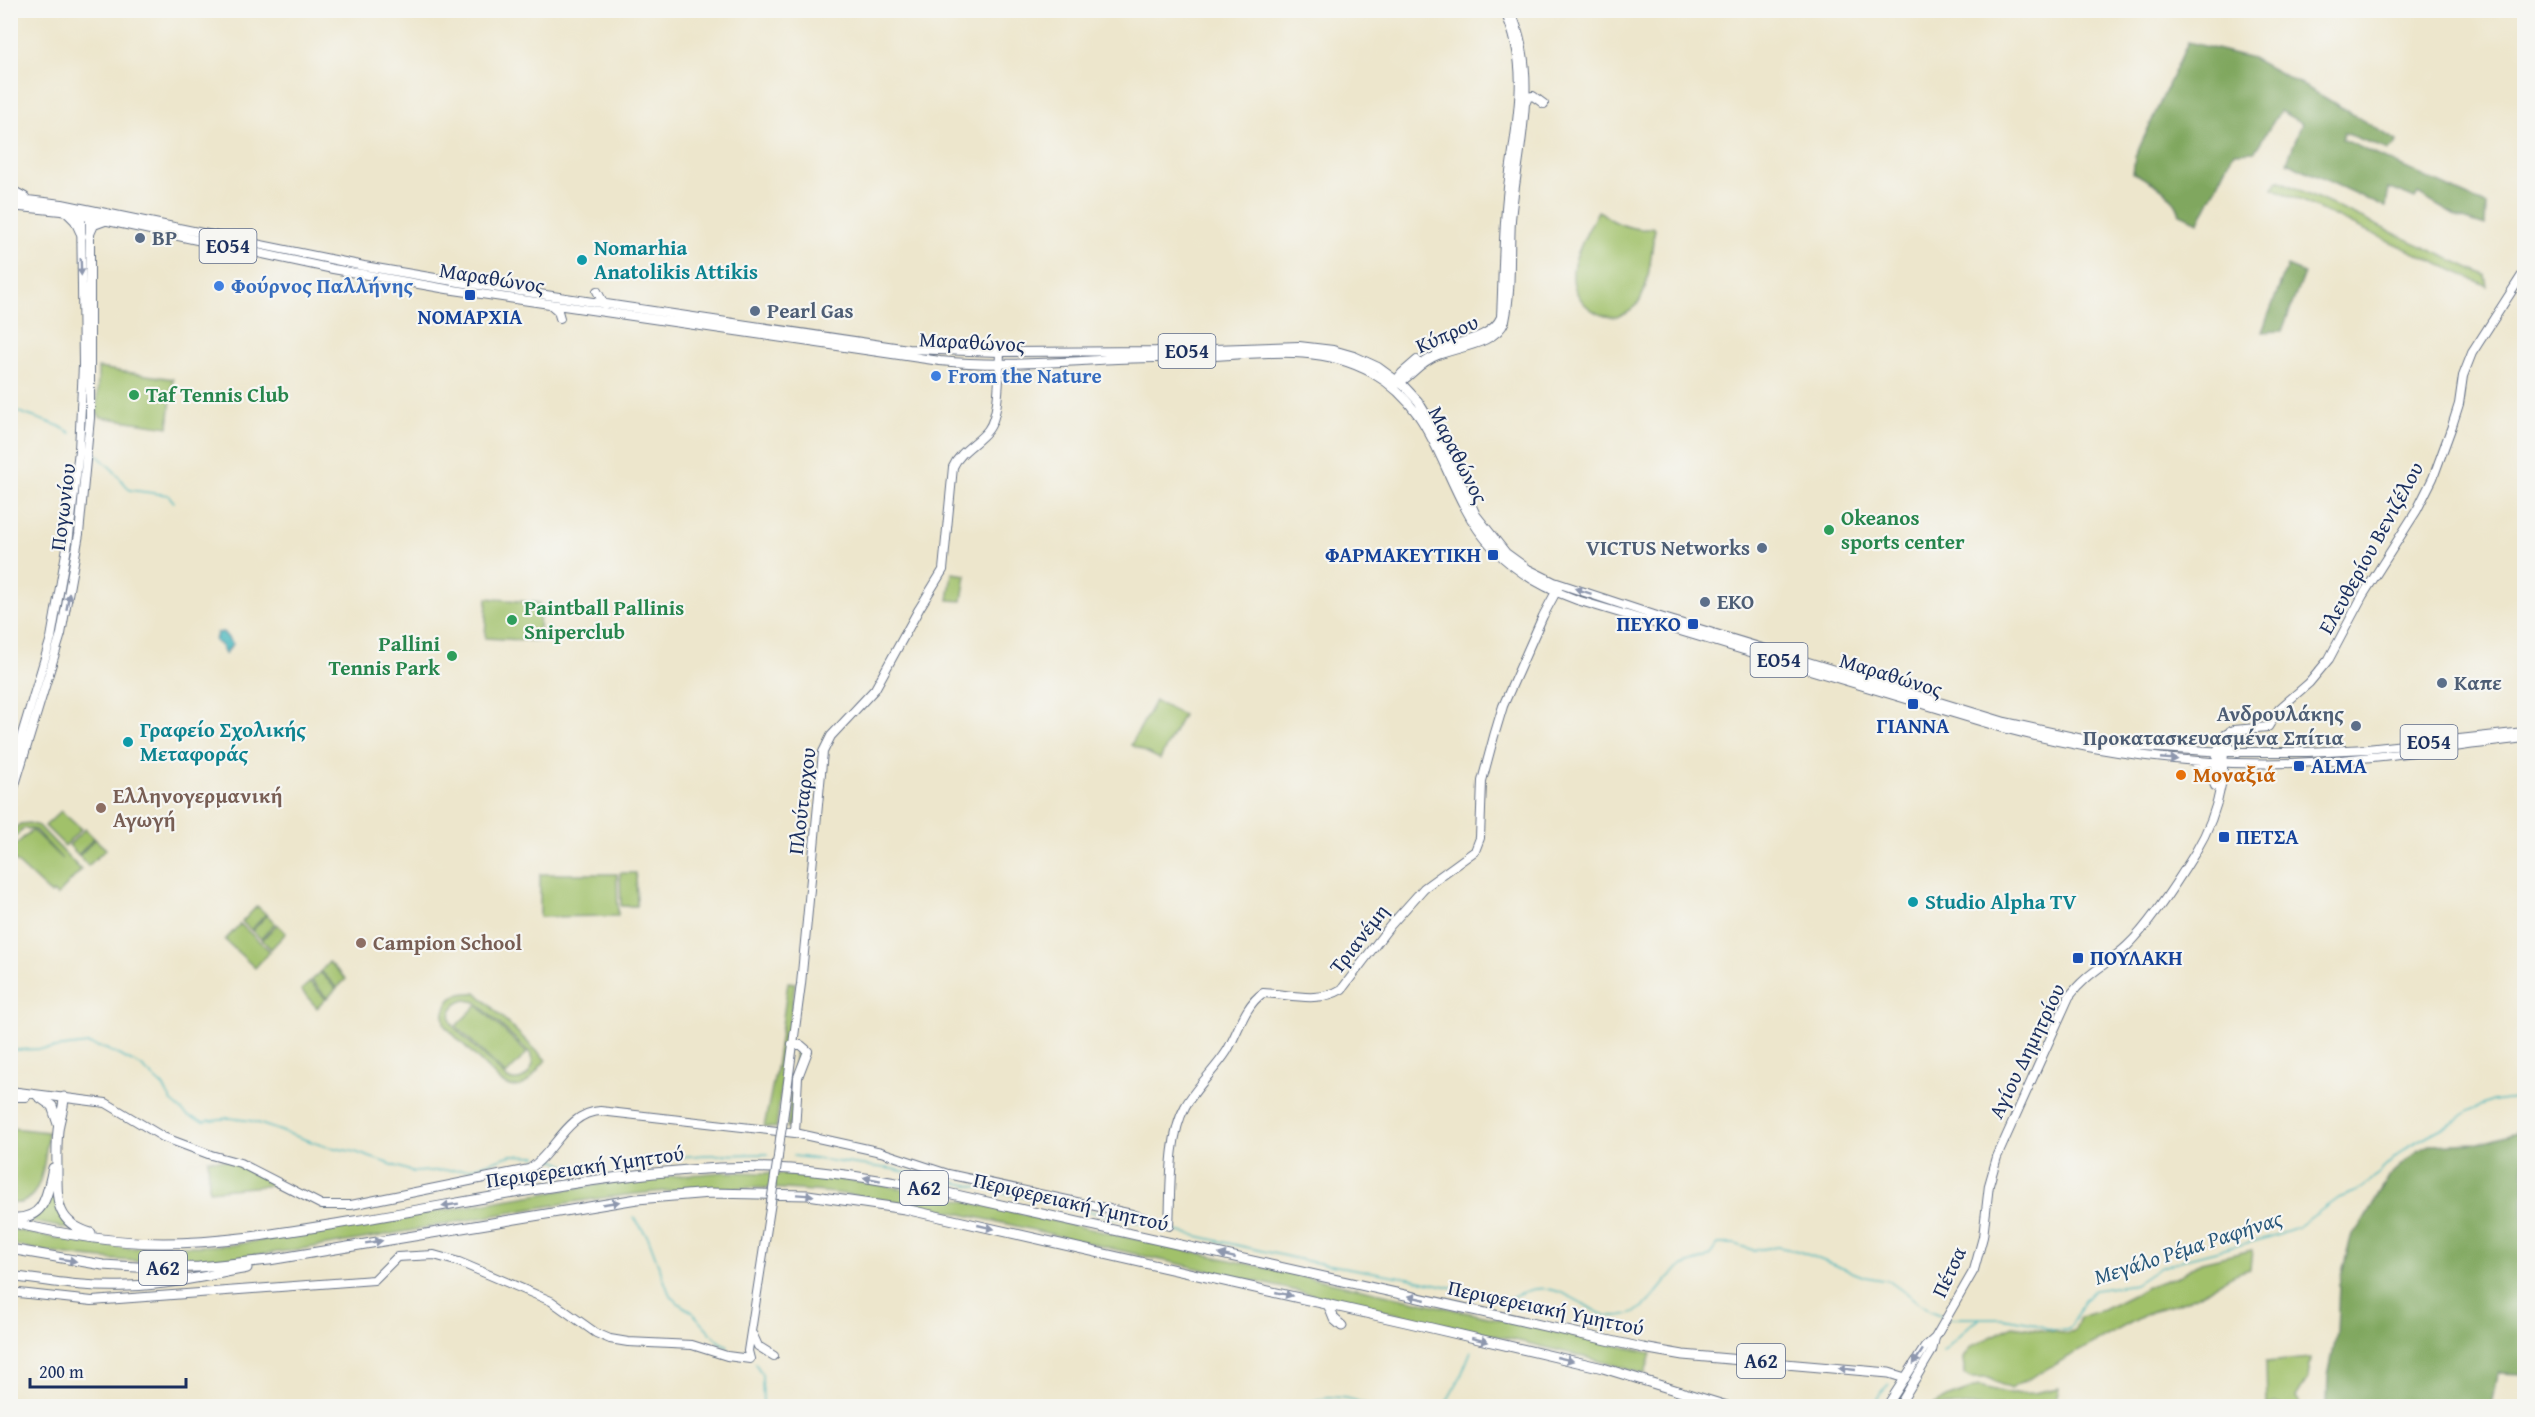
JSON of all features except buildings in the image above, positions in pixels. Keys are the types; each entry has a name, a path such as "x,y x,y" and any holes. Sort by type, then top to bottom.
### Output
{"highway":[{"path":"36,1095 52,1106 58,1121"},
{"path":"62,1097 56,1155 57,1200 66,1218 84,1231 124,1241"},
{"path":"10,1220 30,1216 43,1204 56,1155"},
{"name":"Περιφερειακή Υμηττού","path":"10,1220 62,1233 124,1241 191,1242 266,1235 640,1175 722,1168 805,1170 856,1176 934,1190 1643,1348 1683,1355 1888,1373 1909,1381"},
{"name":"Περιφερειακή Υμηττού","path":"10,1249 86,1263 153,1268 223,1266 637,1199 710,1193 784,1193 832,1197 905,1209 1594,1366 1727,1407"},
{"path":"10,1276 90,1286 147,1285 282,1262 316,1252"},
{"path":"1328,1304 1334,1319 1342,1326"}],"main road":[{"path":"10,189 30,199"},
{"name":"Μαραθώνος","path":"10,198 30,199 85,212 383,269 908,349 998,359 1091,351 1311,347 1354,356 1396,383 1418,401 1434,425 1470,505 1492,539 1517,561 1555,587 2003,728 2087,748 2220,763 2308,762 2524,738"},
{"name":"Μαραθώνος","path":"10,206 85,212 105,221 366,275 550,305 922,358 1063,363 1299,353 1351,363 1396,383"},
{"path":"61,211 73,219 80,232"},
{"path":"89,236 94,225 105,221"},
{"path":"597,291 599,299 604,304"},
{"path":"550,305 557,310 560,318"},
{"name":"Μαραθώνος","path":"1555,587 2037,730 2115,746 2238,753 2333,751 2524,732"},
{"path":"2229,734 2230,748 2238,753"},
{"path":"2189,761 2207,770 2215,786"}],"street":[{"name":"Κύπρου","path":"1396,383 1421,358 1439,349 1480,335 1500,319 1507,196 1521,82 1517,47 1504,10"},
{"name":"Κύπρου","path":"1396,383 1425,361 1485,338 1504,324 1527,67 1520,35 1510,10"},
{"path":"1525,103 1533,96 1544,104"},
{"name":"Πογωνίου","path":"10,774 51,638 69,537 79,450 83,366 80,232 85,212"},
{"name":"Πογωνίου","path":"10,801 61,634 79,534 90,418 89,236 85,212"},
{"name":"Ελευθερίου Βενιζέλου","path":"2229,734 2268,727 2277,711 2309,683 2328,659 2363,595 2399,541 2425,496 2457,410 2463,376 2472,353 2524,272"},
{"name":"Πλούταρχου","path":"733,1357 750,1359 753,1343 792,1044 823,752 835,730 875,689 919,609 944,570 953,467 959,457 992,424 996,411 998,359"},
{"name":"Τριανέμη","path":"795,1133 881,1152 948,1174 1132,1214 1169,1226 1174,1153 1181,1114 1226,1052 1252,1003 1263,993 1317,998 1331,996 1342,989 1390,926 1424,888 1475,850 1480,838 1482,781 1503,706 1555,587"},
{"path":"2216,801 2215,786 2221,752 2229,734"},
{"path":"2216,801 2221,788 2220,763"},
{"name":"Αγίου Δημητρίου","path":"1985,1218 1989,1185 1997,1157 2069,997 2083,980 2138,935 2196,852 2216,801"},
{"path":"10,1091 112,1105 163,1137 212,1155 240,1162 315,1201 333,1207 529,1169 543,1160 576,1120 593,1111 795,1133 798,1077 808,1051 801,1045 792,1044"},
{"path":"10,1097 36,1095"},
{"name":"Πέτσα","path":"1899,1407 1925,1347 1935,1338 1978,1260 1985,1218"},
{"path":"10,1292 92,1301 374,1280 397,1257 434,1255 459,1262 551,1301 596,1333 610,1339 692,1345 733,1357 741,1354 753,1343 774,1356"},
{"name":"Πέτσα","path":"1887,1407 1909,1381"}],"green space":[{"path":"2188,42 2252,58 2324,97 2397,141 2396,145 2388,150 2345,133 2342,139 2486,205 2485,226 2457,217 2418,194 2415,199 2389,188 2386,207 2384,207 2287,162 2302,123 2280,111 2255,151 2234,152 2199,222 2180,214 2177,206 2167,194 2155,184 2133,173 2135,157"},
{"path":"2278,180 2485,275 2487,286 2273,188"},
{"path":"1598,211 1625,226 1655,229 1643,293 1631,311 1620,316 1597,313 1579,296 1574,284 1573,271 1576,257"},
{"path":"2287,266 2304,273 2282,331 2262,332"},
{"name":"Taf Tennis Club","path":"98,368 173,379 168,427 100,417 97,412"},
{"path":"952,573 966,575 962,601 948,600"},
{"name":"Paintball Pallinis Sniperclub","path":"487,598 540,603 539,641 485,638"},
{"path":"1155,701 1183,715 1160,759 1131,745"},
{"path":"61,811 81,829 65,846 45,826"},
{"path":"29,823 39,826 81,870 57,896 53,892 51,894 11,857 11,832 20,824","holes":["24,828 35,830 62,859 32,830 12,848 13,839"]},
{"path":"85,829 94,838 78,855 69,845"},
{"path":"95,839 106,849 88,866 79,856"},
{"path":"620,873 636,873 637,906 621,906"},
{"path":"540,874 617,874 618,916 540,917"},
{"path":"257,906 266,914 251,930 242,922"},
{"path":"267,915 275,923 261,939 252,931"},
{"path":"240,924 270,951 255,968 225,940"},
{"path":"277,924 286,933 271,949 262,940"},
{"path":"329,962 346,979 337,988 321,971"},
{"path":"320,972 336,989 327,998 311,980"},
{"path":"310,982 326,999 317,1008 301,990"},
{"path":"788,982 795,983 776,1128 764,1127 776,1068"},
{"path":"476,992 546,1060 523,1085 517,1087 501,1082 445,1026 444,1011 448,1002 463,993","holes":["466,1000 476,1002 530,1053 533,1064 524,1078 508,1079 454,1027 451,1018 454,1007"]},
{"path":"477,1005 527,1053 506,1075 456,1026"},
{"path":"796,1052 800,1054 801,1060 796,1076 793,1119 787,1128"},
{"path":"11,1128 48,1132 44,1166 36,1189 22,1202 11,1203"},
{"path":"2524,1130 2524,1374 2498,1373 2492,1406 2308,1406 2327,1405 2328,1376 2337,1333 2339,1284 2352,1234 2360,1227 2389,1177 2417,1151 2430,1145 2478,1143"},
{"path":"208,1159 231,1161 275,1185 209,1191"},
{"path":"723,1172 828,1178 932,1194 1651,1353 1645,1374 1528,1343 946,1211 890,1200 778,1188 722,1188 635,1194 548,1206 329,1245 238,1257 148,1261 103,1259 57,1254 11,1244 11,1229 60,1239 127,1248 232,1245 619,1181"},
{"path":"52,1185 75,1230 23,1220 32,1217"},
{"path":"2252,1250 2250,1269 2188,1300 2154,1310 2010,1389 1988,1378 1970,1378 1964,1374 1964,1358 1972,1346 2013,1326 2062,1333 2075,1331 2080,1317 2103,1310 2150,1286 2180,1275 2201,1262"},
{"path":"2311,1358 2308,1378 2296,1397 2302,1406 2282,1406 2275,1403 2267,1406 2266,1362"},
{"path":"1979,1386 2010,1394 2033,1393 2059,1388 2055,1406 1932,1406 1946,1398"}],"water":[{"path":"223,632 233,644 225,654 215,641 217,633"}],"waterway":[{"path":"10,409 59,426 71,433"},
{"path":"95,453 130,490 168,495 174,502"},
{"path":"10,1050 88,1044 106,1049 141,1066 163,1086 172,1102 188,1116 203,1121 229,1118 252,1121 324,1146 355,1152 413,1172 470,1169 511,1155 536,1156"},
{"name":"Μεγάλο Ρέμα Ραφήνας","path":"1950,1318 2003,1318 2031,1323 2052,1330 2066,1329 2071,1326 2083,1302 2094,1290 2135,1284 2159,1268 2298,1227 2338,1198 2362,1189 2406,1147 2457,1120 2468,1111 2492,1101 2524,1097"},
{"path":"637,1160 705,1155 768,1154"},
{"path":"794,1156 892,1169 1307,1261 1414,1279 1505,1299"},
{"path":"551,1159 571,1168"},
{"path":"634,1217 648,1237 669,1293 678,1303 692,1312 719,1342 728,1346"},
{"name":"Μεγάλο Ρέμα Ραφήνας","path":"1499,1304 1523,1292 1543,1289 1563,1294 1602,1314 1626,1315 1651,1300 1669,1277 1680,1268 1708,1257 1718,1244 1734,1244 1753,1250 1777,1247 1798,1251 1865,1277 1889,1281 1930,1311 1945,1317"},
{"path":"1943,1352 1969,1326 1980,1319"},
{"name":"Μεγάλο Ρέμα Ραφήνας","path":"1444,1406 1460,1378 1471,1351"},
{"path":"755,1363 762,1374 763,1406"},
{"path":"1873,1406 1889,1384"},
{"name":"Μεγάλο Ρέμα Ραφήνας","path":"1299,1406 1334,1397 1351,1399 1369,1406"}],"place":[{"name":"BP","path":"140,238"},
{"name":"Nomarhia Anatolikis Attikis","path":"582,260"},
{"name":"Φούρνος Παλλήνης","path":"219,286"},
{"name":"ΝΟΜΑΡΧΙΑ","path":"470,295"},
{"name":"Pearl Gas","path":"755,311"},
{"name":"From the Nature","path":"936,376"},
{"name":"Taf Tennis Club","path":"134,395"},
{"name":"Okeanos sports center","path":"1829,530"},
{"name":"VICTUS Networks","path":"1762,548"},
{"name":"ΦΑΡΜΑΚΕΥΤΙΚΗ","path":"1493,555"},
{"name":"EKO","path":"1705,602"},
{"name":"Paintball Pallinis Sniperclub","path":"512,620"},
{"name":"ΠΕΥΚΟ","path":"1693,624"},
{"name":"Pallini Tennis Park","path":"452,656"},
{"name":"Καπε","path":"2442,683"},
{"name":"ΓΙΑΝΝΑ","path":"1913,704"},
{"name":"Ανδρουλάκης Προκατασκευασμένα Σπίτια","path":"2356,726"},
{"name":"Γραφείο Σχολικής Μεταφοράς","path":"128,742"},
{"name":"ALMA","path":"2299,766"},
{"name":"Μοναξιά","path":"2181,775"},
{"name":"Ελληνογερμανική Αγωγή","path":"101,808"},
{"name":"ΠΕΤΣΑ","path":"2224,837"},
{"name":"Studio Alpha TV","path":"1913,902"},
{"name":"Campion School","path":"361,943"},
{"name":"ΠΟΥΛΑΚΗ","path":"2078,958"}]}
